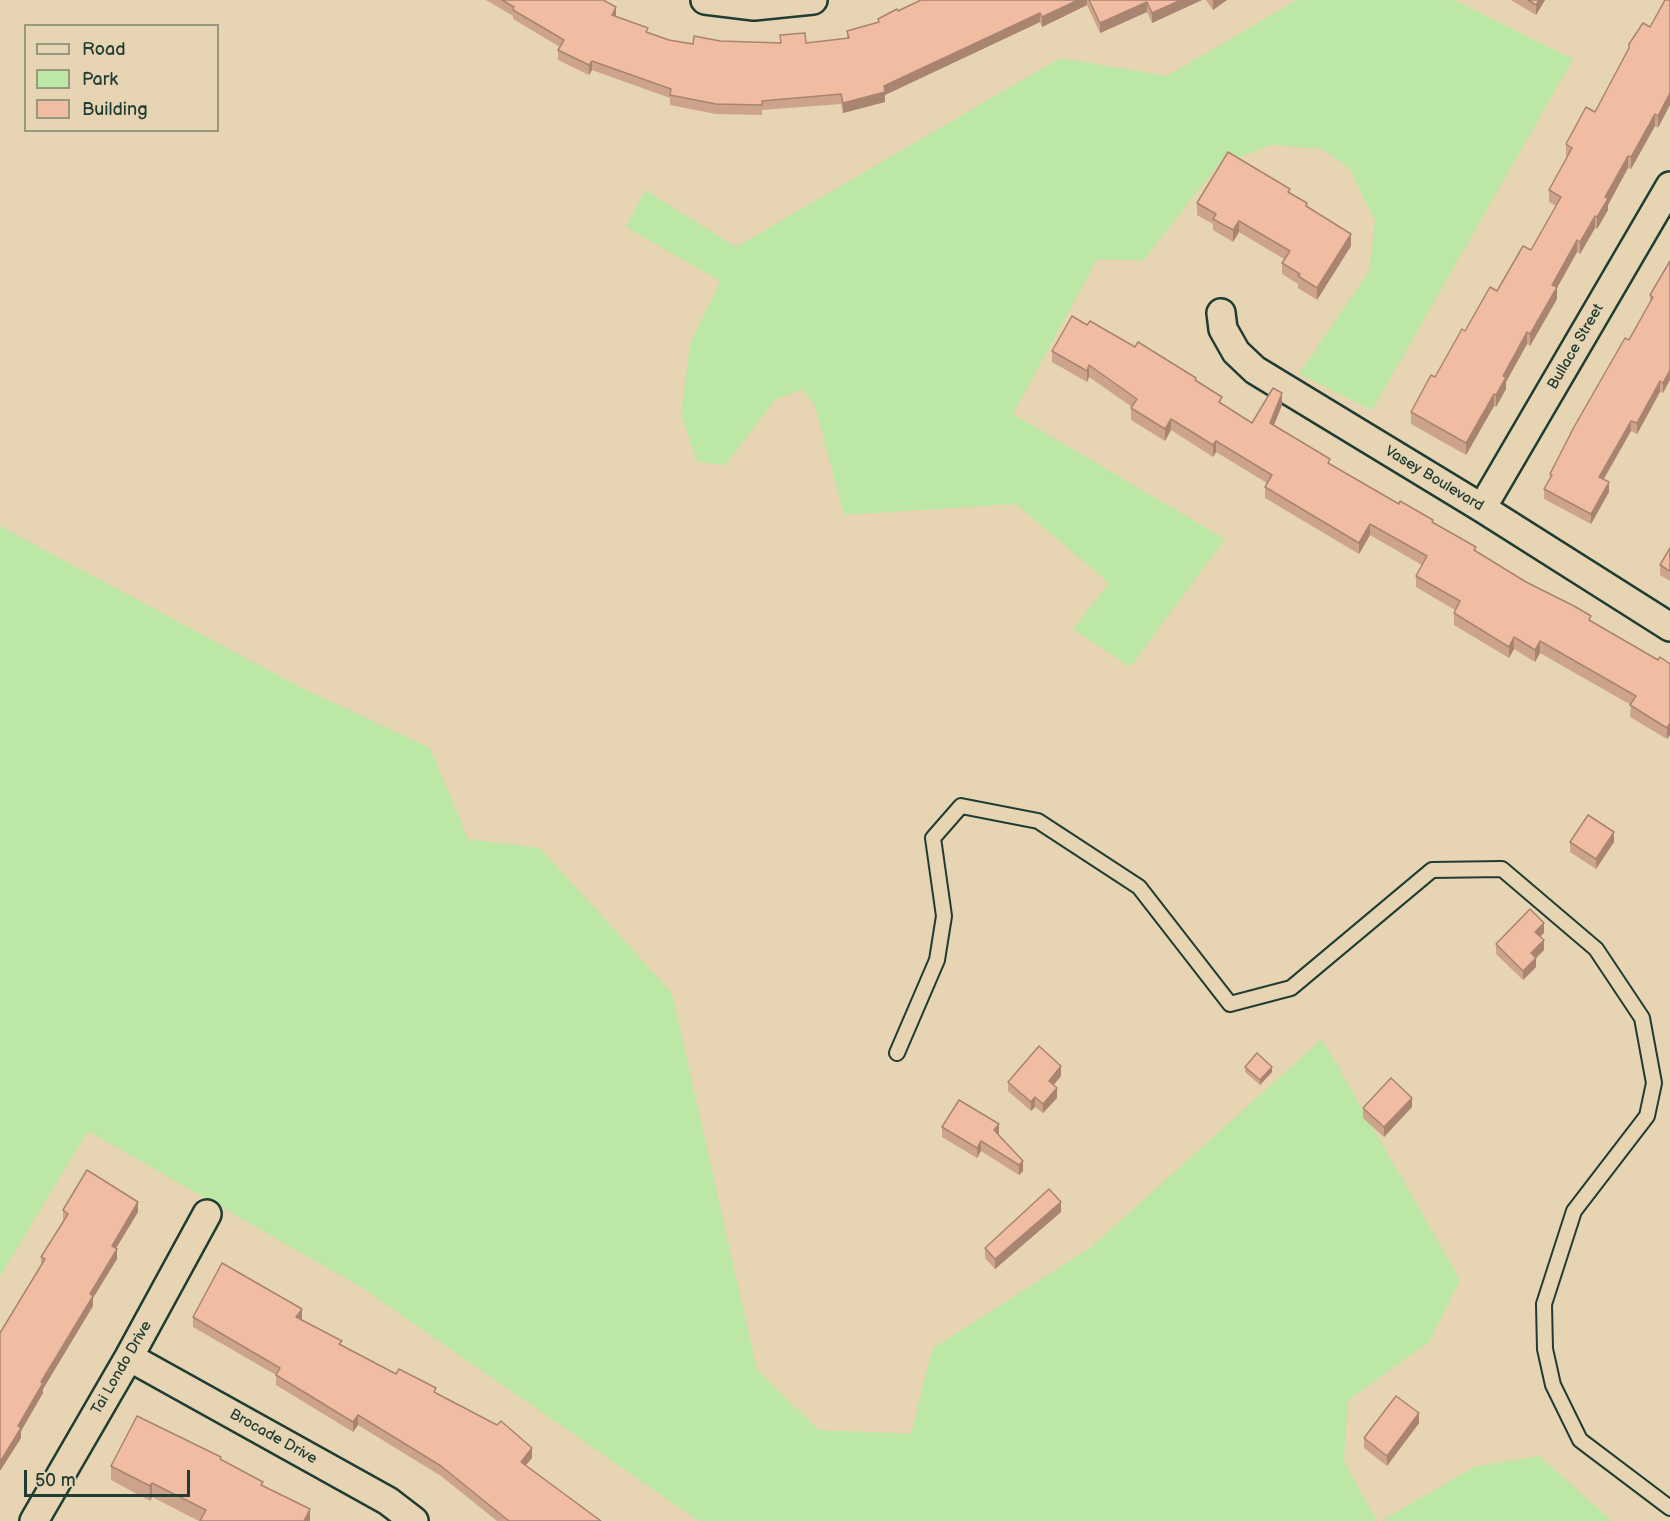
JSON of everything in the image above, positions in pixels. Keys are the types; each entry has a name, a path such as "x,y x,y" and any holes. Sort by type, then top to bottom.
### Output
{"street":[{"path":"705,0 754,6 813,0"},
{"name":"Bullace Street","path":"1482,508 1670,186"},
{"name":"Vasey Boulevard","path":"1221,314 1223,329 1236,352 1255,370 1482,508 1670,627"},
{"name":"Tai Londo Drive","path":"34,1521 129,1357 207,1214"},
{"name":"Brocade Drive","path":"129,1357 388,1501 414,1521"}],"lane":[{"path":"897,1053 938,960 944,916 933,838 961,806 1038,821 1139,887 1230,1004 1291,988 1432,870 1502,869 1596,950 1642,1018 1654,1083 1647,1116 1574,1211 1544,1304 1545,1349 1553,1385 1580,1440 1670,1508"}],"green space":[{"path":"1297,0 1454,0 1573,59 1372,410 1299,374 1369,271 1375,221 1349,168 1322,149 1271,145 1217,166 1143,261 1097,259 1013,414 1225,539 1130,667 1073,629 1109,583 1016,504 844,515 815,406 803,389 775,400 725,465 697,462 681,414 690,344 720,281 626,227 645,190 736,247 1060,58 1167,76"},
{"path":"0,526 296,685 430,748 468,839 540,848 672,993 757,1370 819,1430 911,1434 932,1349 1090,1248 1322,1039 1460,1280 1429,1342 1348,1400 1344,1462 1377,1521 699,1521 361,1287 88,1131 0,1276"},
{"path":"1539,1456 1612,1521 1381,1521 1474,1467"}],"building":[{"path":"502,0 603,0 616,7 612,15 648,28 646,32 669,40 693,44 694,36 720,41 781,43 780,35 805,33 806,43 849,38 847,31 879,22 878,19 897,9 898,11 921,0 1078,0 1042,17 1040,13 884,86 885,92 843,103 841,94 762,101 762,105 716,104 670,95 671,89 592,61 589,65 558,50 564,40 513,10 514,7"},
{"path":"1089,0 1181,0 1152,13 1147,2 1100,23"},
{"path":"1528,0 1539,0 1536,5"},
{"path":"1665,0 1670,0 1670,93 1658,116 1655,114 1631,157 1628,156 1605,197 1608,199 1597,217 1595,216 1580,242 1577,240 1552,285 1557,287 1530,334 1527,332 1503,376 1506,377 1466,443 1411,412 1431,375 1435,377 1462,329 1465,331 1490,287 1497,291 1523,246 1531,250 1561,197 1549,190 1572,148 1566,144 1586,107 1595,112 1629,44 1643,23 1650,27"},
{"path":"1228,152 1290,189 1288,192 1307,203 1306,206 1351,234 1317,288 1282,263 1290,251 1239,221 1233,230 1213,219 1216,214 1197,203"},
{"path":"1670,261 1670,370 1663,383 1660,381 1637,423 1631,421 1599,477 1609,482 1591,514 1544,489 1574,427 1625,338 1629,340 1653,297 1650,295"},
{"path":"1072,316 1087,325 1090,321 1135,347 1138,342 1196,378 1195,380 1222,397 1219,402 1252,423 1273,388 1282,393 1270,423 1330,459 1328,463 1399,504 1400,501 1433,520 1432,522 1476,547 1474,550 1526,582 1574,606 1591,616 1589,620 1658,660 1660,657 1670,664 1670,723 1667,728 1630,705 1636,696 1540,641 1535,650 1514,637 1509,647 1454,613 1460,601 1416,576 1427,556 1370,524 1359,543 1265,487 1272,475 1216,441 1213,445 1171,419 1165,429 1131,408 1137,399 1089,365 1087,371 1052,351"},
{"path":"1670,548 1670,571 1660,565"},
{"path":"1588,815 1614,832 1596,859 1570,842"},
{"path":"1530,909 1544,923 1535,932 1544,940 1531,953 1536,958 1523,971 1496,944"},
{"path":"1039,1046 1061,1066 1049,1081 1057,1088 1043,1104 1035,1097 1031,1102 1008,1082"},
{"path":"1257,1053 1272,1067 1260,1080 1245,1067"},
{"path":"1391,1078 1412,1098 1384,1127 1363,1108"},
{"path":"959,1100 999,1124 994,1130 1023,1161 1019,1165 981,1141 977,1148 942,1127"},
{"path":"87,1170 138,1202 112,1246 117,1249 90,1294 93,1296 41,1382 43,1383 18,1426 21,1428 0,1462 0,1333 45,1259 41,1257 68,1214 63,1210"},
{"path":"1049,1189 1061,1202 995,1259 985,1248"},
{"path":"222,1263 302,1309 296,1317 342,1341 339,1344 396,1374 399,1369 436,1388 434,1392 497,1425 501,1421 532,1448 521,1462 601,1521 509,1521 441,1466 358,1415 353,1422 276,1375 280,1368 193,1317"},
{"path":"1396,1396 1419,1413 1387,1456 1364,1438"},
{"path":"137,1416 221,1457 220,1459 263,1482 261,1485 310,1509 304,1521 200,1521 206,1510 152,1483 150,1486 111,1466"}]}
